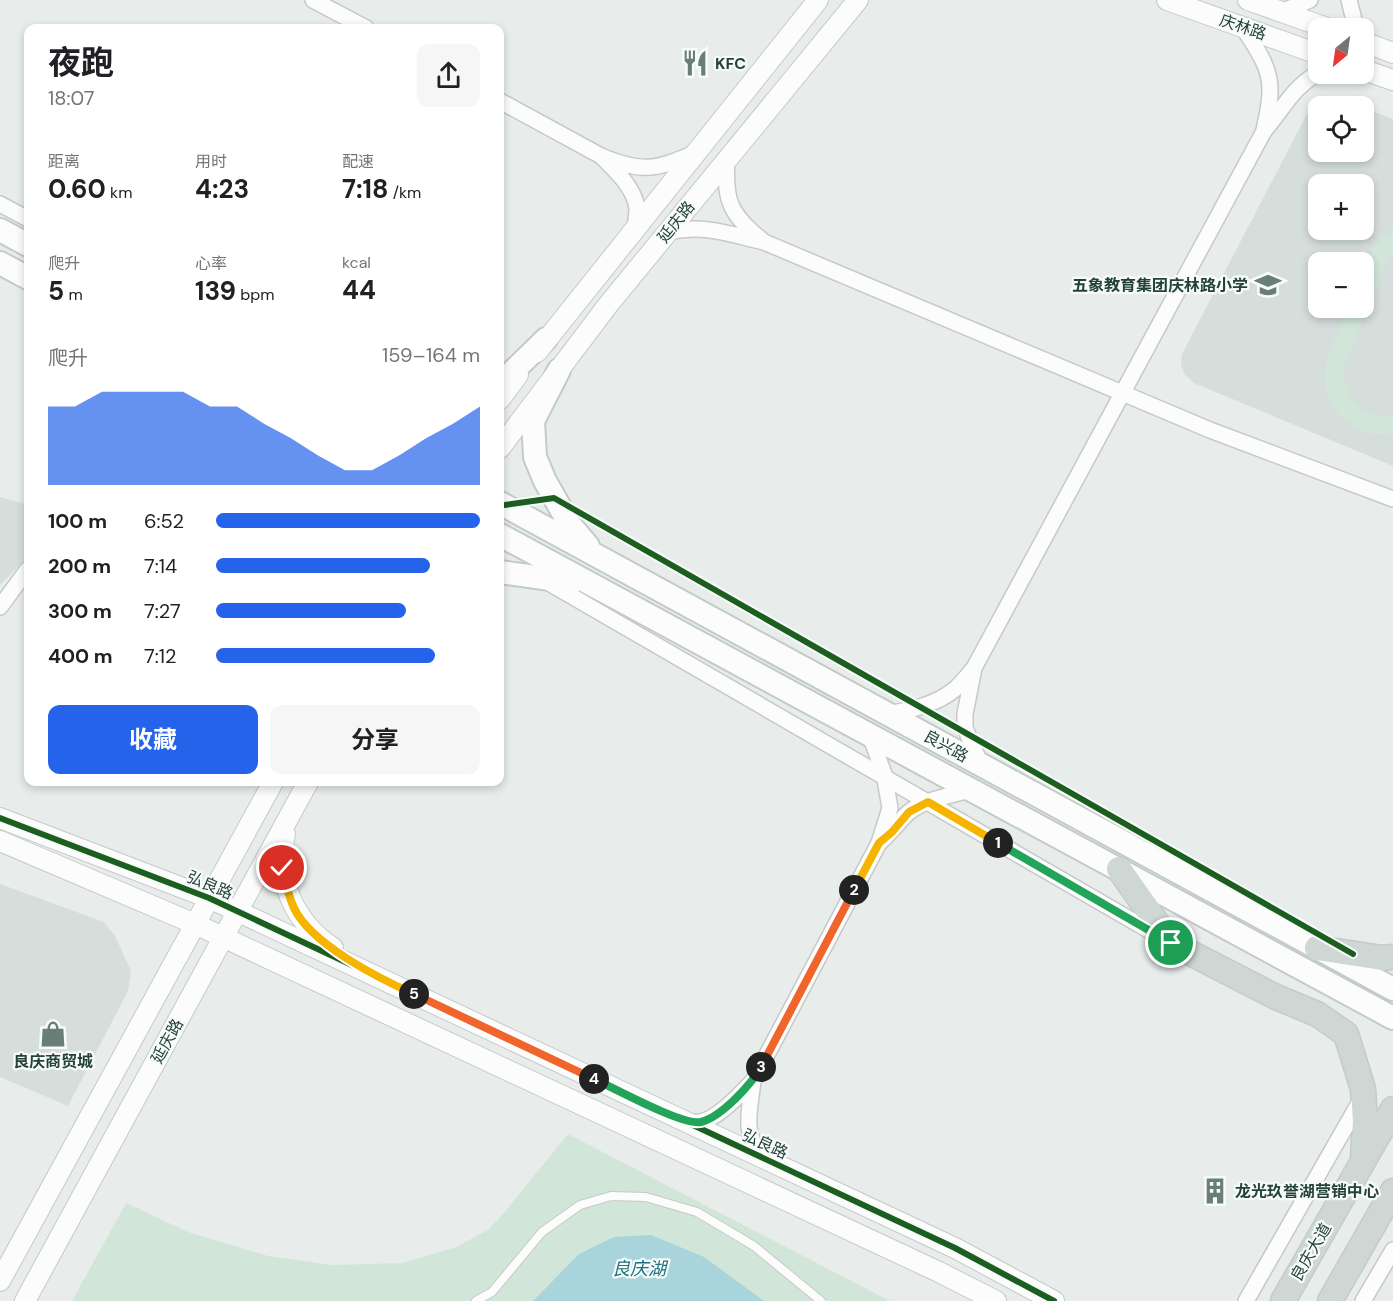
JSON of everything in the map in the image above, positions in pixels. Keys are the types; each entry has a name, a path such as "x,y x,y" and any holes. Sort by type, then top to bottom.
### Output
{"main road":[{"path":"0,230 24,243"},
{"path":"0,263 24,276"},
{"path":"504,380 546,339"},
{"path":"559,370 533,421 535,457 545,482 570,525 597,556"},
{"name":"良兴路","path":"504,504 1393,989"},
{"name":"良兴路","path":"504,537 1393,1017"},
{"path":"504,572 593,586"},
{"path":"1119,869 1171,943 1276,997 1317,1014 1346,1034 1354,1054 1364,1095 1363,1161"},
{"path":"1317,948 1382,958 1393,957"},
{"name":"良庆大道","path":"1282,1297 1393,1109"},
{"path":"1330,1301 1393,1191"}],"street":[{"path":"313,0 358,24"},
{"name":"延庆路","path":"504,394 818,0"},
{"name":"延庆路","path":"504,443 608,305 858,0"},
{"name":"庆林路","path":"1167,0 1308,50"},
{"name":"庆林路","path":"1248,0 1308,21"},
{"path":"1281,12 1310,0"},
{"path":"1348,0 1353,18"},
{"path":"1242,26 1263,58 1269,75 1270,94 1264,130"},
{"path":"1374,46 1393,53"},
{"path":"1374,73 1393,80"},
{"path":"887,714 915,710 934,701 954,690 974,668 1264,130 1276,118 1289,96 1308,79"},
{"path":"504,103 601,156 621,164 645,169 667,165 695,153"},
{"path":"601,156 622,177 630,191 637,207 635,228"},
{"path":"727,160 726,195 740,220 764,242"},
{"path":"0,204 24,217"},
{"path":"668,232 687,228 705,228 764,242 1210,430 1393,499"},
{"path":"523,548 537,576 1171,943"},
{"path":"0,607 24,574"},
{"path":"974,668 965,714 965,728 981,765"},
{"path":"683,1120 700,1122 711,1117 730,1104 753,1081 879,843 890,808 885,778 870,735"},
{"name":"延庆路","path":"0,1281 271,786"},
{"name":"延庆路","path":"25,1301 306,786"},
{"path":"879,843 909,812 928,802 971,790"},
{"name":"弘良路","path":"0,818 209,898 955,1248 1054,1301"},
{"path":"288,818 282,845 282,868 294,909 305,926 320,939 377,977"},
{"path":"0,841 195,924 928,1267 996,1301"},
{"path":"753,1081 748,1129 755,1148 766,1160"},
{"path":"1246,1301 1364,1095"},
{"path":"1362,1301 1393,1250"}],"lane":[{"path":"476,1301 492,1292 542,1232 580,1205 611,1196 646,1197 696,1212 754,1246 821,1301"}],"shaded area":[{"name":"五象教育集团庆林路小学","path":"1308,112 1308,162 1374,162 1374,112 1393,119 1393,466 1194,383 1185,375 1181,365 1182,354"},
{"path":"0,497 24,504 24,561 0,585"},
{"name":"良庆商贸城","path":"0,884 104,922 115,936 131,971 128,991 68,1106 0,1077"}],"green space":[{"path":"1393,230 1393,254 1374,294 1374,252 1371,252 1383,237"},
{"path":"1344,318 1364,318 1344,366 1346,386 1356,404 1364,410 1382,416 1393,415 1393,433 1375,434 1354,426 1336,410 1328,397 1325,383 1326,368"},
{"path":"568,1134 890,1301 72,1301 126,1203 188,1232 268,1256 332,1265 403,1263 456,1247 488,1230"}],"water":[{"name":"良庆湖","path":"651,1235 704,1257 764,1301 533,1301 579,1254 614,1237"}],"cycle path":[{"path":"505,505 554,498 1353,954"},
{"path":"0,818 209,898 955,1248 1054,1301"}],"place":[{"name":"KFC","path":"695,63"},
{"name":"五象教育集团庆林路小学","path":"1268,285"},
{"name":"良庆商贸城","path":"53,1034"},
{"name":"龙光玖誉湖营销中心","path":"1215,1191"}],"route":[{"path":"282,868 294,909 305,926 320,939 377,977 683,1120 700,1122 730,1104 753,1081 879,843 909,812 928,802 1171,943"}]}
